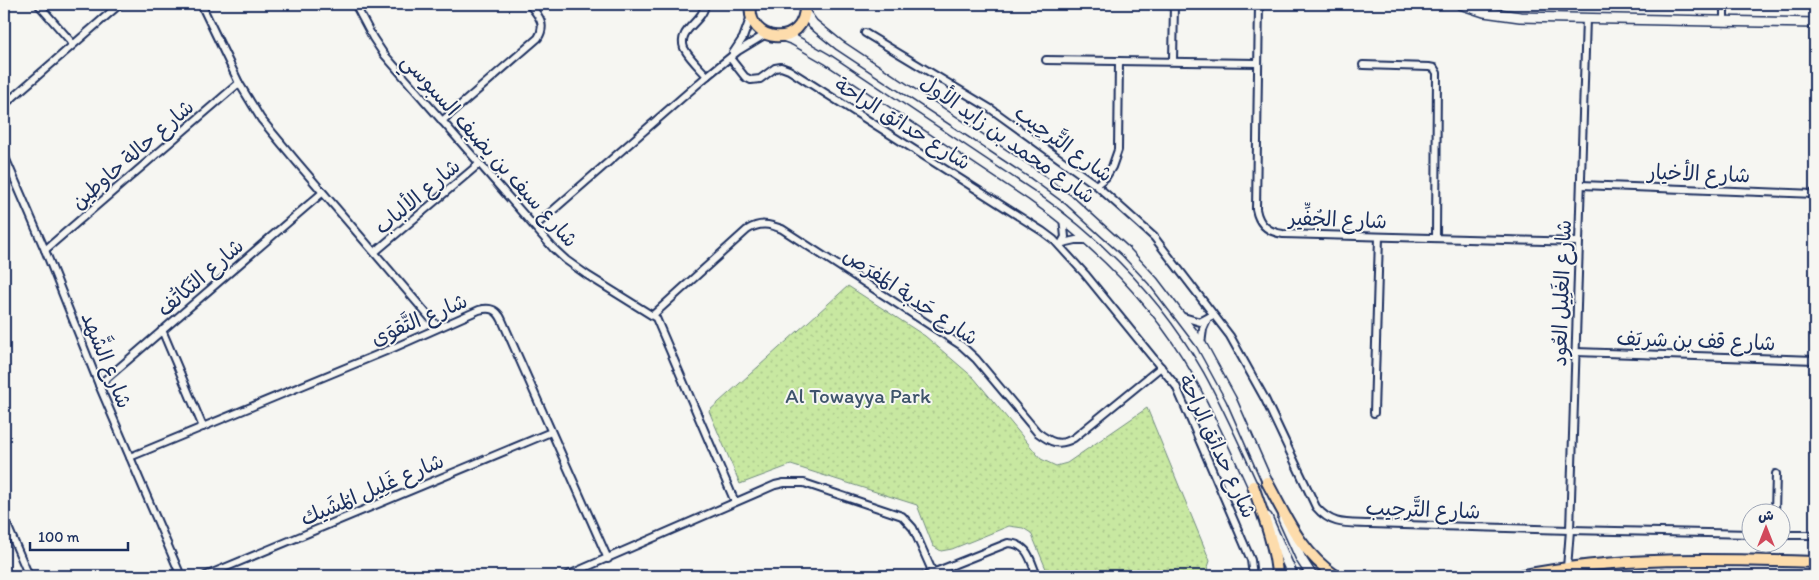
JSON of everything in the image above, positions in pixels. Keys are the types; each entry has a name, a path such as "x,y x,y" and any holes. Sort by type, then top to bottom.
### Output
{"main road":[{"path":"1460,4 1484,12 1501,15 1815,23"},
{"path":"750,8 754,24 766,34 783,36 791,34 798,28 803,21 805,6"},
{"name":"شارع محمد بن زايد الأول","path":"805,6 814,24 839,45 1024,168 1070,201 1154,281 1201,344 1231,399 1293,544 1312,576"},
{"name":"شارع محمد بن زايد الأول","path":"783,36 802,44 827,59 1062,217 1089,240 1125,276 1146,300 1186,354 1218,410 1282,548 1293,576"},
{"path":"1267,482 1298,540 1322,567 1336,576"},
{"path":"1253,486 1263,514 1278,576"},
{"path":"1518,576 1610,563 1687,559 1815,562"}],"street":[{"path":"38,4 73,44"},
{"path":"4,105 120,4"},
{"path":"201,4 239,83 261,119 438,328"},
{"name":"شارع سيف بن يضيف السبوسي","path":"355,4 383,54 552,248 611,291 653,315"},
{"path":"442,122 538,38 543,24 541,18 529,4"},
{"path":"705,4 702,15 686,33 683,42 688,53 707,76"},
{"path":"1172,61 1174,4"},
{"name":"شارع الجُفِّير","path":"1259,4 1256,209 1262,225 1274,232 1283,234 1578,242"},
{"path":"1724,4 1724,20"},
{"path":"730,58 743,38 750,8"},
{"name":"شارع الغَلِيل العُود","path":"1567,568 1570,530 1586,18"},
{"name":"شارع التَّرحِيب","path":"865,33 991,109 1096,185 1154,237 1210,318 1230,336 1265,399 1309,494 1316,507 1326,517 1338,522 1742,534"},
{"path":"534,226 707,76 766,34"},
{"name":"شارع حدائق الراحة","path":"730,58 745,77 751,80 760,79 775,68 781,67 789,70 1061,245 1176,386 1251,560 1254,576"},
{"path":"1046,60 1257,63"},
{"path":"1096,185 1112,167 1118,150 1119,61"},
{"path":"1364,65 1432,67 1437,72 1436,238"},
{"name":"شارع حالة حاوطين","path":"45,250 239,83"},
{"name":"شارع الشَّهد","path":"4,155 181,576"},
{"name":"شارع الألباب","path":"375,252 479,164"},
{"name":"شارع الأخيار","path":"1581,185 1815,194"},
{"name":"شارع التَكاتُف","path":"99,384 322,193"},
{"path":"1061,245 1065,230 1062,217"},
{"name":"شارع حَدبة المَفرَص","path":"653,315 746,230 758,224 765,224 782,229 962,346 976,359 1037,432 1048,441 1063,443 1074,438 1161,367"},
{"path":"1374,413 1379,237"},
{"path":"1061,245 1076,240 1089,240"},
{"name":"شارع التَّقوَى","path":"130,457 486,308 493,309 499,313 608,559"},
{"path":"653,315 664,336 735,502"},
{"path":"1180,316 1194,322 1210,318"},
{"path":"1201,344 1203,329 1210,318"},
{"path":"162,330 203,427"},
{"name":"شارع قف بن شريَف","path":"1576,352 1815,360"},
{"name":"شارع غَلِيل المُشَيك","path":"205,576 551,432"},
{"path":"1775,502 1776,474"},
{"path":"566,576 774,485 784,483 798,483 902,516 913,528 932,573"},
{"path":"4,518 29,576"},
{"path":"1792,534 1815,535"},
{"path":"925,576 1008,543 1017,543 1024,547 1037,576"}],"green space":[{"name":"Al Towayya Park","path":"848,286 925,336 974,378 1041,459 1056,466 1067,463 1147,408 1210,561 1205,576 1049,576 1031,533 1023,528 1009,526 952,549 941,551 933,546 917,505 791,465 740,484 709,411"}]}
